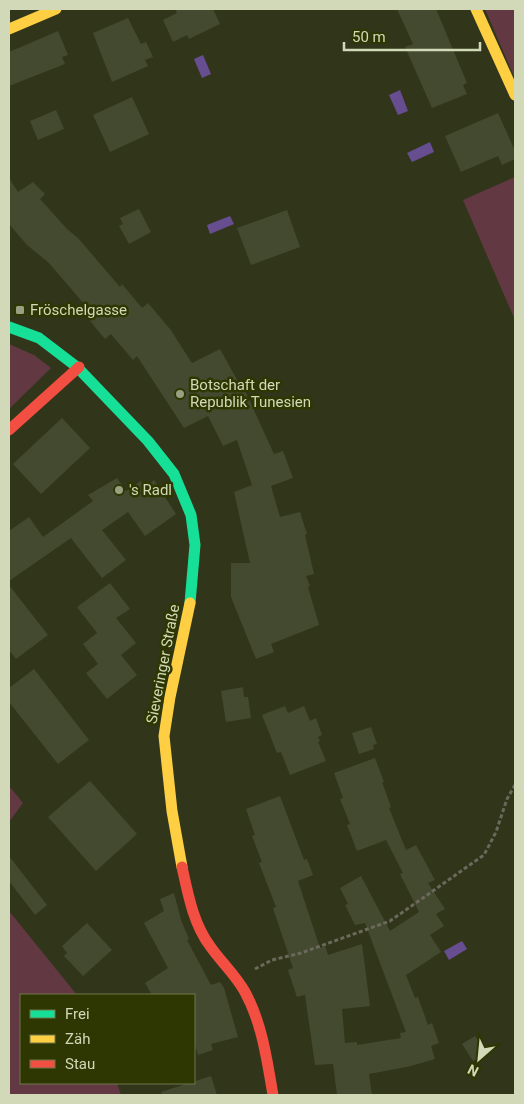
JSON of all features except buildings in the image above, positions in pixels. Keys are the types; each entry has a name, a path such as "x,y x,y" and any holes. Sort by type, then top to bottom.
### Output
{"main road":[{"path":"9,29 56,9"},
{"path":"476,9 515,96"},
{"name":"Sieveringer Straße","path":"9,327 40,339 79,367 160,456 180,485 192,523 195,569 190,613 171,690 164,729 168,782 188,892 196,923 212,950 237,979 256,1015 273,1095"},
{"path":"9,430 79,367"}],"path":[{"path":"237,979 272,960 330,943 390,921 484,855 496,832 507,799 515,785"}],"shaded area":[{"path":"485,9 515,9 515,79"},
{"path":"203,55 211,74 202,78 194,59"},
{"path":"400,90 408,111 398,115 389,95"},
{"path":"430,142 434,152 412,162 407,153"},
{"path":"515,177 515,320 463,200"},
{"path":"230,216 234,224 210,234 207,225"},
{"path":"9,344 34,355 51,368 9,409"},
{"path":"9,786 23,803 9,822"},
{"path":"9,911 76,994 20,994 20,1084 117,1084 121,1095 9,1095"},
{"path":"462,941 467,949 449,960 444,951"}],"traffic: fast":[{"path":"9,327 39,338 77,367 148,441 174,474 191,515 195,545 190,603"}],"traffic: slow":[{"path":"9,29 56,9"},
{"path":"476,9 515,95"},
{"path":"182,867 172,811 164,736 170,697 190,603"}],"traffic: jam":[{"path":"9,430 79,367"},
{"path":"182,867 199,928 210,946 245,992 256,1016 273,1095"}],"place":[{"name":"Fröschelgasse","path":"20,310"},
{"name":"Botschaft der Republik Tunesien","path":"180,394"},
{"name":"'s Radl","path":"119,490"}]}
